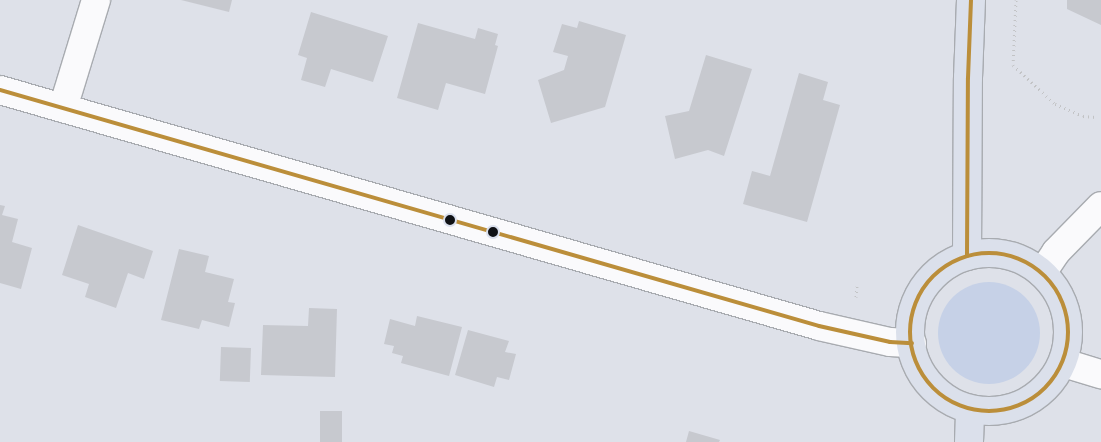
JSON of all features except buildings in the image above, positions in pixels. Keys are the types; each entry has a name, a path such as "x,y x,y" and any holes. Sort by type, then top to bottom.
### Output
{"highway":[{"path":"967,256 968,78 971,0"},
{"path":"987,252 1007,254 1026,261 1042,273 1058,292 1068,315 1069,339 1064,364 1052,382 1035,398 1015,408 993,412 970,410 952,403 922,376 914,359 909,332 913,307 925,284 944,266 967,256 987,252"},
{"path":"969,442 970,410"}],"main road":[{"path":"63,108 96,0"},
{"path":"0,90 819,326 890,342 912,343"},
{"path":"1042,273 1056,252 1101,206"},
{"path":"1064,364 1101,374"}],"path":[{"path":"1016,0 1013,65 1054,104 1083,116 1096,117"},
{"path":"856,297 857,286"}],"shaded area":[{"path":"989,282 1008,286 1025,297 1036,314 1040,333 1036,352 1025,369 1008,380 989,384 970,380 953,369 942,352 938,333 942,314 953,297 970,286"}],"transit line":[{"path":"967,256 968,78 971,0"},
{"path":"0,90 819,326 890,342 912,343"},
{"path":"997,253 1012,256 1026,262 1045,276 1055,288 1065,309 1068,332 1065,355 1055,376 1045,388 1033,398 1012,408 997,411 981,411 966,408 945,398 923,376 911,347 910,324 913,309 923,288 945,266 974,254 997,253"}]}
